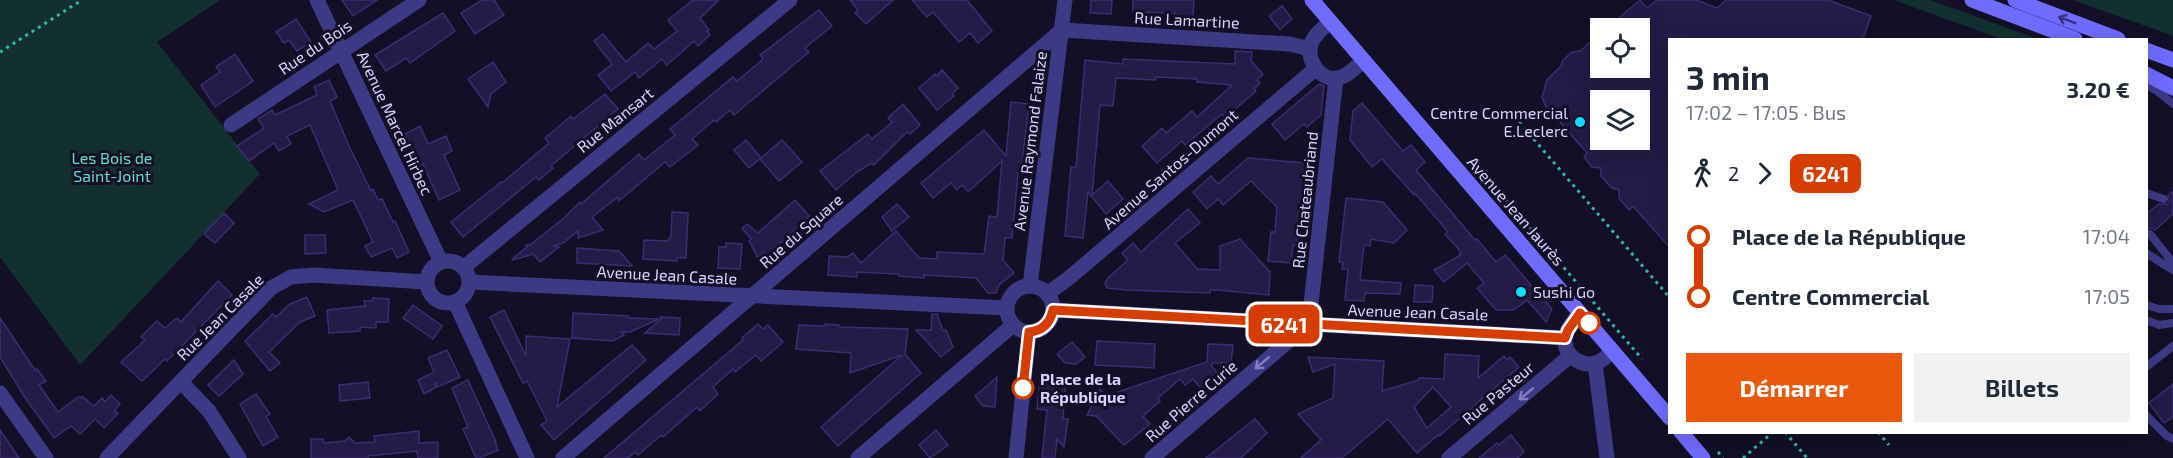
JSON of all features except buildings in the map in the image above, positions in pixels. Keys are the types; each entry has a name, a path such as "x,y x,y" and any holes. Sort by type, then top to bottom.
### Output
{"street":[{"name":"Avenue Marcel Hirbec","path":"316,0 441,262"},
{"name":"Rue du Bois","path":"231,125 419,0"},
{"name":"Rue Mansart","path":"463,268 790,0"},
{"name":"Avenue Raymond Falaize","path":"1030,286 1065,0"},
{"name":"Avenue Jean Jaurès","path":"1312,0 1668,416"},
{"path":"1972,0 2072,38"},
{"path":"2015,0 2115,38"},
{"path":"1330,22 1312,40 1310,58 1315,69 1336,78 1344,76 1363,61"},
{"name":"Rue Lamartine","path":"1062,30 1290,44 1310,49"},
{"name":"Rue du Square","path":"563,458 1062,30"},
{"path":"2148,51 2173,60"},
{"name":"Avenue Santos-Dumont","path":"1047,294 1069,278 1315,69"},
{"path":"2148,76 2173,88"},
{"name":"Rue Chateaubriand","path":"1307,325 1312,301 1336,78"},
{"path":"441,262 453,262 463,268 469,282 465,294 455,302 442,302 431,295 427,282 431,270 441,262"},
{"name":"Rue Jean Casale","path":"107,458 271,288 291,277 313,275 427,282"},
{"name":"Avenue Jean Casale","path":"469,282 1007,308"},
{"path":"1030,286 1037,287 1047,294 1053,310 1052,317 1042,328 1029,332 1023,331 1009,320 1007,308 1011,295 1017,290 1030,286"},
{"path":"455,302 527,458"},
{"name":"Avenue Jean Casale","path":"1053,310 1565,338"},
{"path":"1580,313 1565,338 1570,356 1583,363 1595,363 1602,361 1612,350"},
{"path":"858,458 1013,325"},
{"name":"Rue Pierre Curie","path":"1152,458 1307,325"},
{"path":"1016,458 1029,332"},
{"name":"Rue Pasteur","path":"1449,458 1570,356"},
{"path":"1595,363 1607,458"},
{"path":"181,382 209,411 238,458"},
{"path":"0,393 46,458"},
{"path":"1683,434 1703,458"}],"lane":[{"path":"1965,0 2054,38"},
{"path":"2148,86 2173,104"},
{"path":"2148,194 2164,199"},
{"path":"2150,234 2173,263"},
{"path":"2148,254 2173,270"},
{"path":"2148,306 2173,309"},
{"path":"2148,321 2159,325 2173,321"},
{"path":"2148,365 2173,346"},
{"path":"2148,416 2167,436 2173,439"}],"path":[{"path":"0,52 82,0"},
{"path":"1519,122 1668,296"},
{"path":"1472,160 1645,362"},
{"path":"1743,458 1771,434"},
{"path":"1787,434 1807,458"},
{"path":"1880,434 1889,445"}],"green space":[{"name":"Les Bois de Saint-Joint","path":"0,0 220,0 157,42 260,174 80,365 0,257"},
{"path":"1894,0 1930,0 2035,38 1998,38"},
{"path":"2073,0 2173,0 2173,37 2171,35"}],"bus line":[{"name":"6241","path":"1023,388 1029,332 1036,332 1048,324 1053,310 1565,338 1580,313 1589,323"}],"place":[{"name":"Centre Commercial E.Leclerc","path":"1580,122"},
{"name":"Sushi Go","path":"1521,292"},
{"name":"Place de la République","path":"1023,388"}]}
